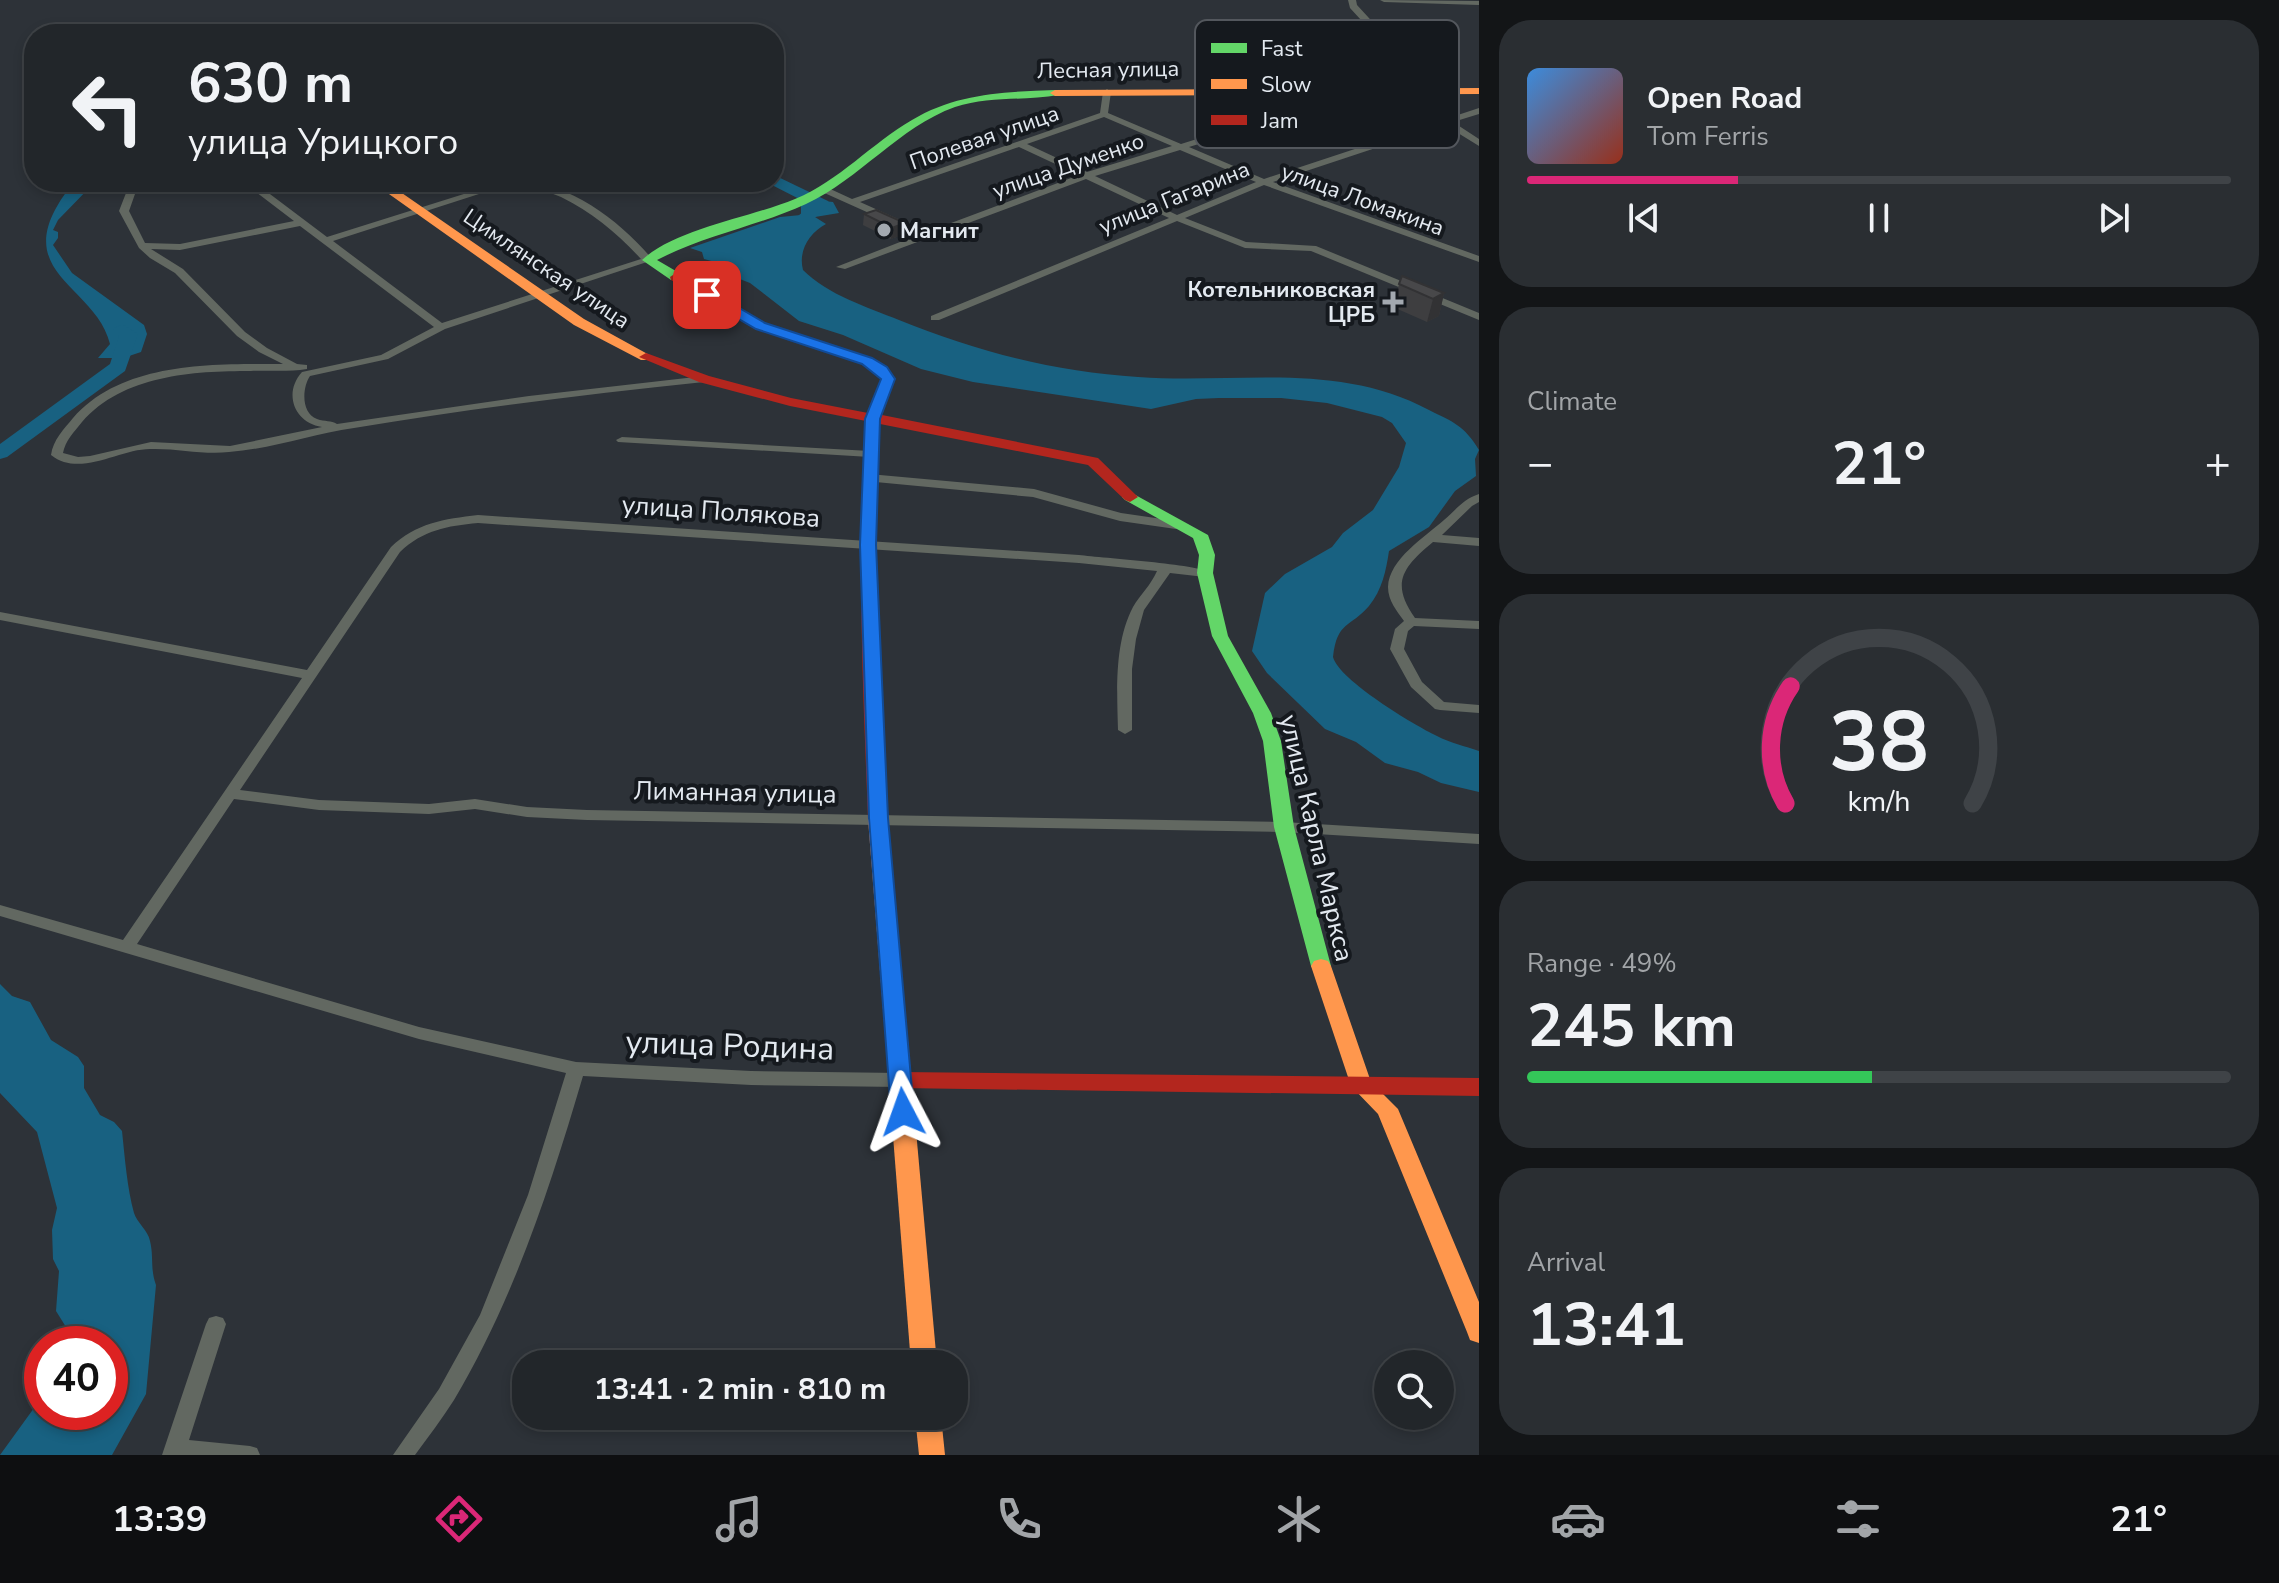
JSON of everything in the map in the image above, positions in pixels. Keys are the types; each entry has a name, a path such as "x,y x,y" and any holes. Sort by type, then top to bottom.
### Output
{"street":[{"path":"1352,0 1353,6 1366,20"},
{"path":"1384,0 1479,3"},
{"name":"Лесная улица","path":"1459,91 1479,91"},
{"path":"1104,114 1107,92"},
{"name":"Лесная улица","path":"648,260 682,242 813,195 920,120 949,105 1020,95 1195,92"},
{"name":"улица Гагарина","path":"1459,117 1479,111"},
{"name":"Полевая улица","path":"854,201 1104,114"},
{"name":"улица Ломакина","path":"1104,114 1264,182 1479,259"},
{"path":"1459,130 1479,143"},
{"name":"улица Думенко","path":"841,267 1088,175 1195,142"},
{"path":"1018,143 1174,217 1245,245 1313,248 1479,317"},
{"name":"улица Гагарина","path":"935,318 1174,217 1365,148"},
{"path":"132,192 124,211 142,246 179,271 241,334 276,358 303,367"},
{"path":"262,192 441,327"},
{"name":"Цимлянская улица","path":"392,192 543,294 564,312 628,350 704,379 873,419 1093,461 1113,484 1137,503 1200,535 1207,555 1205,573"},
{"path":"327,240 481,192"},
{"path":"561,192 617,227 648,260 760,326 878,366 888,379 873,419 868,545 878,818 923,1350"},
{"path":"813,195 854,201 924,234"},
{"path":"142,246 163,248 202,244 303,222"},
{"path":"350,425 311,421 306,416 298,385 300,378 384,357 441,327 648,260"},
{"path":"327,370 303,367 207,370 135,383 87,406 58,445 57,455 87,459 121,449 152,445 229,449 350,425 604,389 704,379"},
{"path":"622,440 870,454"},
{"path":"869,478 1034,493 1120,517 1176,525"},
{"path":"1411,622 1397,603 1394,584 1398,571 1468,503 1479,498"},
{"name":"улица Полякова","path":"127,947 233,794 309,675 395,550 413,531 478,519 1165,567 1205,573"},
{"path":"1432,538 1479,542"},
{"path":"1125,730 1124,692 1130,637 1139,608 1160,580 1165,567"},
{"name":"улица Карла Маркса","path":"1205,573 1220,636 1232,664 1262,713 1272,741 1284,827 1326,986 1362,1086 1387,1109 1479,1332"},
{"path":"0,616 309,675"},
{"path":"1479,625 1411,622 1402,629 1397,649 1416,684 1440,706 1479,709"},
{"name":"Лиманная улица","path":"233,794 319,805 429,809 475,804 527,812 587,815 1284,827 1479,839"},
{"name":"улица Родина","path":"0,910 419,1033 576,1069 751,1078 1479,1087"},
{"path":"403,1455 446,1395 489,1314 541,1183 576,1069"},
{"path":"216,1324 174,1451 250,1455"},
{"path":"929,1430 932,1455"}],"water":[{"path":"68,192 85,192 58,220 53,230 58,232 58,238 53,245 72,273 144,325 147,334 141,352 123,358 98,358 110,344 101,323 59,274 49,257 46,237 54,213"},
{"path":"814,200 833,202 839,213 815,217 826,224 806,243 802,256 803,270 824,287 848,300 928,331 1016,358 1107,374 1175,378 1286,378 1359,385 1394,395 1445,418 1463,430 1479,450 1475,459 1476,476 1455,491 1429,527 1389,551 1377,593 1369,606 1341,631 1333,657 1349,678 1396,712 1442,738 1479,751 1479,792 1441,783 1418,772 1385,763 1356,742 1325,729 1267,673 1252,651 1265,593 1285,574 1332,547 1343,533 1373,510 1399,467 1406,443 1392,423 1382,417 1327,403 1281,398 1196,399 1151,409 973,382 921,369 843,335 799,321 750,283 732,276 730,266 704,259 702,252 690,248 780,217 801,215 801,204"},
{"path":"0,984 12,996 30,1002 51,1040 78,1057 84,1066 84,1088 100,1115 114,1122 122,1131 134,1213 150,1241 156,1285 146,1394 128,1426 128,1326 65,1326 56,1311 59,1271 53,1259 52,1230 57,1208 37,1132 0,1093"},
{"path":"24,1422 24,1430 126,1430 112,1455 0,1455"}],"building":[{"path":"876,210 905,223 892,228 864,214"},
{"path":"1402,276 1444,293 1433,299 1399,284"}],"waterway":[{"path":"784,185 822,204 804,219"},
{"path":"0,453 118,367 129,334 122,329"}],"traffic: fast":[{"path":"676,277 648,260 684,241 802,201 836,181 916,122 951,105 989,96 1055,93"},
{"path":"1130,497 1200,535 1207,555 1205,573 1220,636 1262,713 1272,741 1284,827 1321,966"}],"traffic: slow":[{"path":"1459,91 1479,91"},
{"path":"1055,93 1195,92"},
{"path":"393,192 579,322 646,357"},
{"path":"878,819 923,1350"},
{"path":"1321,966 1362,1086 1387,1109 1479,1332"},
{"path":"929,1430 932,1455"}],"traffic: jam":[{"path":"676,277 760,326 867,361 882,370 888,379 873,419 869,478 871,660 878,819"},
{"path":"646,357 704,379 790,402 1093,461 1130,497"},
{"path":"900,1080 1479,1087"}],"place":[{"name":"Магнит","path":"884,230"},
{"name":"Котельниковская ЦРБ","path":"1393,302"}],"route":[{"path":"707,295 760,326 878,366 888,379 873,419 868,545 878,818 903,1112"}]}
